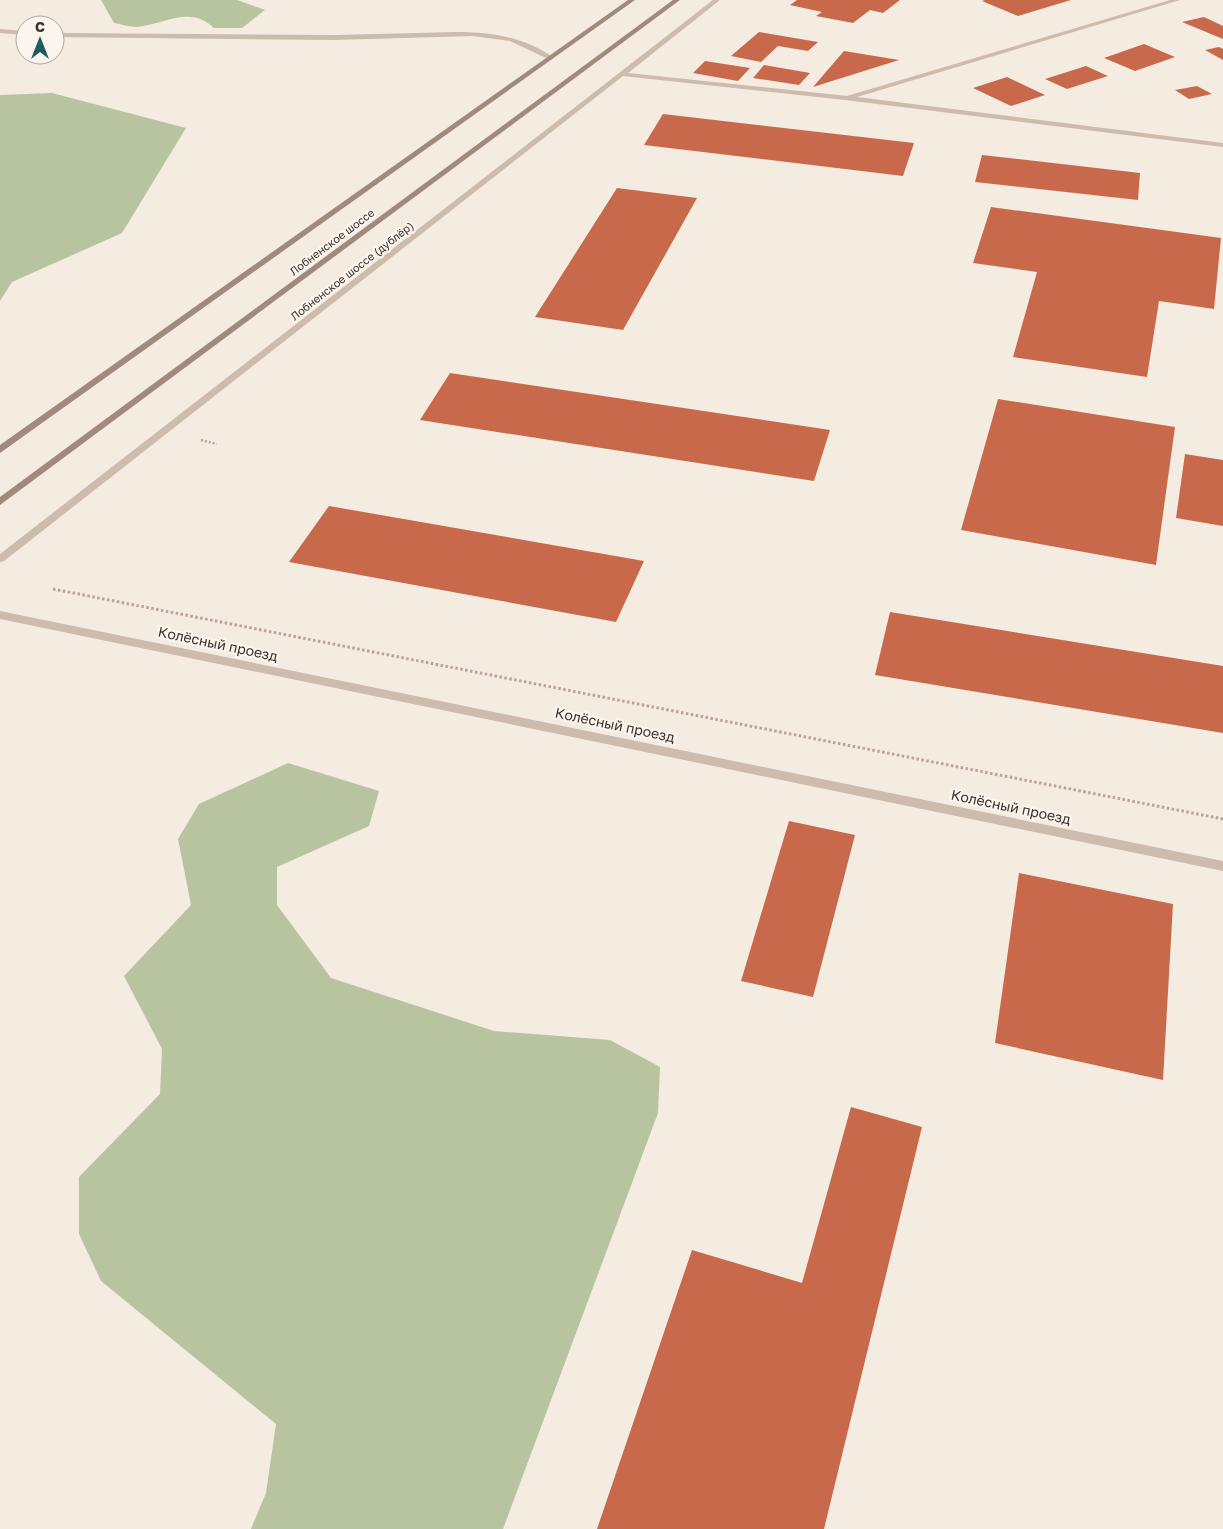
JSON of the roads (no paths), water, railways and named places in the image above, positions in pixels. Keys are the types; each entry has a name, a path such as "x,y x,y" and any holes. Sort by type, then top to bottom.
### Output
{"main road":[{"name":"Лобненское шоссе","path":"0,450 632,0"},
{"name":"Лобненское шоссе","path":"0,502 677,0"}],"street":[{"name":"Лобненское шоссе (дублёр)","path":"0,559 717,0"},
{"path":"845,98 1177,0"},
{"path":"0,31 15,32"},
{"path":"65,35 374,38 482,35 506,38 526,44 530,50 550,58"},
{"path":"621,74 845,98 1223,144"},
{"name":"Колёсный проезд","path":"0,615 1223,866"}]}
